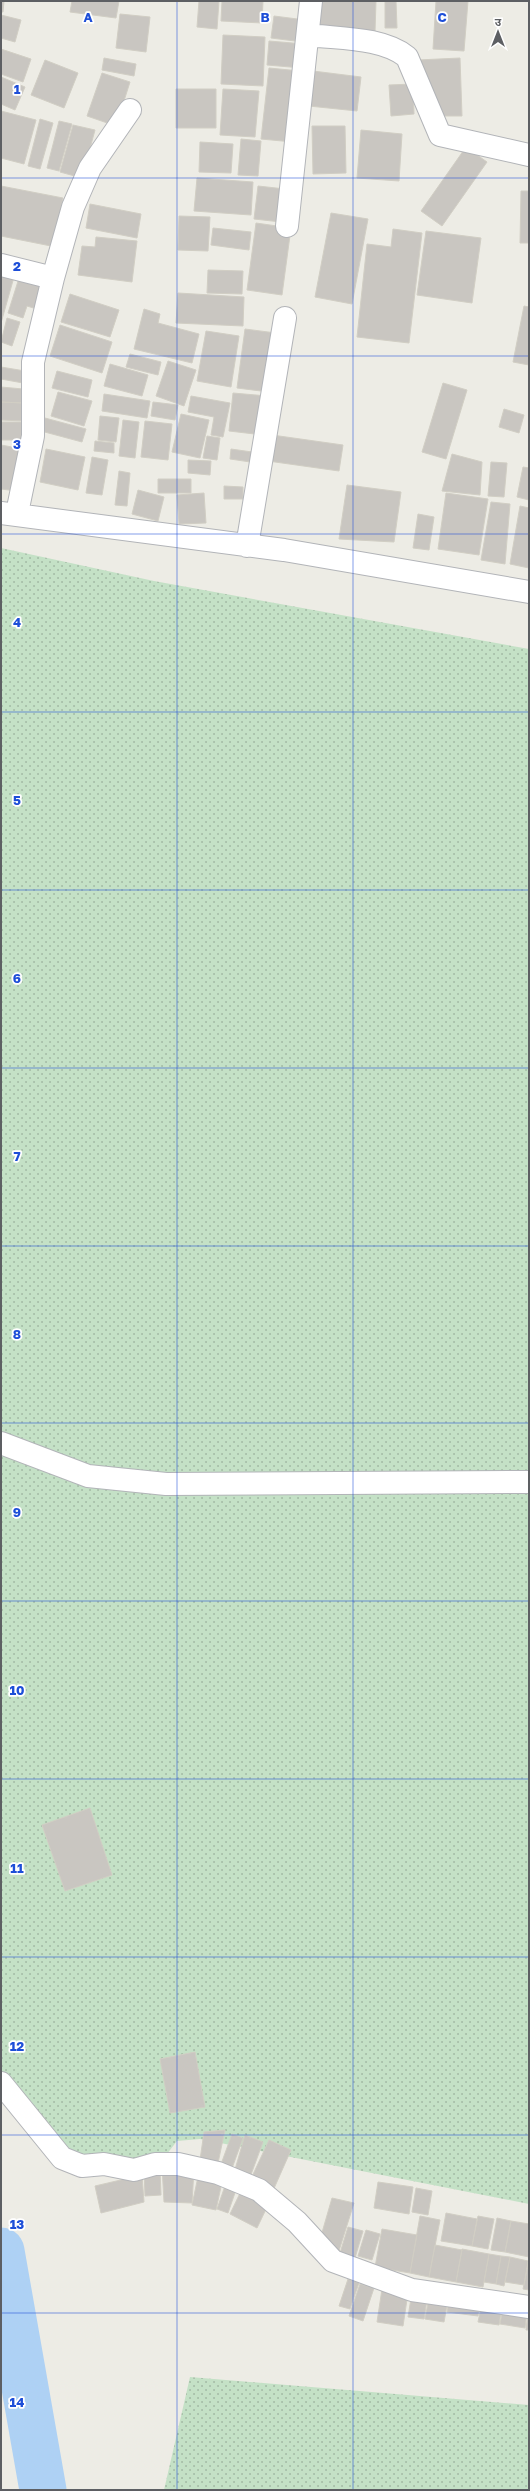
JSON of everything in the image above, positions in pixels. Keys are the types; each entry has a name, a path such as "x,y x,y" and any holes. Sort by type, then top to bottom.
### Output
{"street":[{"path":"287,226 309,35 311,1"},
{"path":"309,35 396,48 407,57 440,135 529,155"},
{"path":"130,110 90,168 73,206 32,362 32,436 9,513 284,550 529,592"},
{"path":"1,265 53,278"},
{"path":"247,546 285,318"},
{"path":"1,1443 88,1476 166,1484 529,1482"},
{"path":"1,2083 62,2158 82,2166 104,2164 134,2170 155,2164 178,2164 218,2173 260,2190 297,2222 333,2261 412,2290 529,2308"}],"green space":[{"path":"1,548 154,581 529,649 529,2204 200,2139 177,2141 163,2159 89,2175 1,2088"},
{"path":"190,2377 529,2405 529,2490 164,2490"}],"building":[{"path":"1,1 4,1 3,12 1,12"},
{"path":"72,1 119,1 116,18 70,12"},
{"path":"199,1 219,1 217,29 197,27"},
{"path":"222,1 263,1 262,23 221,21"},
{"path":"318,1 376,1 375,32 317,31"},
{"path":"385,1 396,1 397,28 385,28"},
{"path":"436,1 468,1 464,51 433,49"},
{"path":"120,14 150,17 146,52 116,48"},
{"path":"1,15 21,20 15,42 1,38"},
{"path":"274,16 305,20 303,42 271,38"},
{"path":"223,35 265,37 263,86 221,84"},
{"path":"269,41 304,44 302,68 267,65"},
{"path":"1,49 31,59 23,82 1,74"},
{"path":"104,58 136,64 134,76 102,70"},
{"path":"460,58 462,116 435,116 418,60"},
{"path":"45,60 78,73 64,108 31,95"},
{"path":"269,68 300,71 293,142 261,139"},
{"path":"313,71 361,77 357,111 309,106"},
{"path":"102,73 130,82 116,126 87,116"},
{"path":"1,77 25,87 15,110 1,104"},
{"path":"413,84 414,114 391,116 389,85"},
{"path":"176,89 216,89 216,128 176,128"},
{"path":"223,89 259,91 255,137 220,135"},
{"path":"1,111 36,120 24,164 1,158"},
{"path":"40,119 53,123 40,169 28,166"},
{"path":"59,121 72,124 59,171 47,168"},
{"path":"73,125 95,130 82,178 60,172"},
{"path":"312,126 345,126 346,173 313,174"},
{"path":"361,130 402,134 399,181 357,178"},
{"path":"241,139 261,141 258,176 238,175"},
{"path":"200,142 233,144 231,173 199,172"},
{"path":"466,147 487,162 442,226 421,211"},
{"path":"197,178 253,182 251,215 194,211"},
{"path":"1,186 63,198 55,239 51,246 1,236"},
{"path":"258,186 285,189 281,222 254,219"},
{"path":"521,191 529,191 529,243 520,243"},
{"path":"90,204 141,214 137,238 86,228"},
{"path":"331,213 368,219 352,304 315,297"},
{"path":"179,216 210,217 208,251 178,250"},
{"path":"256,223 291,228 282,295 247,290"},
{"path":"213,228 251,232 249,250 211,245"},
{"path":"393,229 422,233 409,343 357,337 367,244 391,247"},
{"path":"426,231 481,238 472,303 417,295"},
{"path":"96,237 137,241 132,282 78,275 82,246 95,247"},
{"path":"208,270 243,271 242,294 207,293"},
{"path":"1,273 14,277 1,323"},
{"path":"19,278 47,287 40,310 27,306 23,318 8,313"},
{"path":"178,293 244,297 243,326 176,323"},
{"path":"70,294 119,310 110,337 61,322"},
{"path":"524,306 529,307 529,365 513,362"},
{"path":"144,309 160,314 158,323 199,334 192,363 134,349"},
{"path":"7,318 20,322 12,346 1,342"},
{"path":"60,325 112,342 102,373 50,356"},
{"path":"245,329 276,333 269,392 237,388"},
{"path":"206,331 239,336 231,387 197,381"},
{"path":"130,354 161,362 158,375 126,367"},
{"path":"168,361 196,370 184,406 156,396"},
{"path":"110,364 148,375 142,396 104,386"},
{"path":"1,367 25,371 23,383 1,379"},
{"path":"57,371 92,380 88,397 52,388"},
{"path":"443,383 467,390 446,459 422,452"},
{"path":"1,387 23,389 22,403 1,402"},
{"path":"58,392 92,401 84,426 51,416"},
{"path":"233,393 267,396 263,435 229,431"},
{"path":"104,394 150,401 147,418 102,411"},
{"path":"191,396 230,403 223,437 211,435 214,417 188,412"},
{"path":"1,402 25,403 24,421 1,420"},
{"path":"153,402 178,405 175,420 151,416"},
{"path":"504,409 524,415 519,433 499,427"},
{"path":"181,414 209,420 200,458 172,452"},
{"path":"100,416 119,418 116,442 98,440"},
{"path":"45,418 86,429 82,442 41,431"},
{"path":"123,420 139,422 135,458 119,456"},
{"path":"145,421 172,424 168,460 141,457"},
{"path":"1,422 23,422 23,440 1,440"},
{"path":"272,435 343,445 339,471 268,461"},
{"path":"207,436 220,438 217,460 203,458"},
{"path":"95,441 114,443 114,453 94,451"},
{"path":"1,445 23,449 17,491 1,489"},
{"path":"46,449 85,457 78,490 40,482"},
{"path":"231,449 259,453 257,463 230,459"},
{"path":"452,454 482,462 480,495 442,491"},
{"path":"92,457 108,460 102,495 86,493"},
{"path":"188,460 211,461 210,475 188,473"},
{"path":"491,462 507,463 504,497 488,496"},
{"path":"523,467 529,468 529,500 517,497"},
{"path":"119,471 130,473 127,506 115,505"},
{"path":"158,479 191,479 191,493 158,493"},
{"path":"347,485 401,492 394,542 339,539"},
{"path":"224,486 243,487 243,499 224,499"},
{"path":"138,490 164,497 158,521 132,514"},
{"path":"204,493 206,523 179,524 177,495"},
{"path":"446,493 488,499 479,555 438,549"},
{"path":"491,502 510,504 505,564 481,560"},
{"path":"520,506 529,508 529,568 510,564"},
{"path":"418,514 434,517 429,550 413,548"},
{"path":"90,1808 112,1875 65,1891 42,1825"},
{"path":"195,2052 205,2107 170,2113 160,2059"},
{"path":"225,2130 218,2163 200,2160 204,2132"},
{"path":"232,2134 243,2138 231,2171 220,2167"},
{"path":"245,2135 263,2142 249,2180 234,2173"},
{"path":"269,2140 291,2150 272,2193 249,2183"},
{"path":"162,2166 194,2169 192,2203 164,2202"},
{"path":"160,2170 161,2195 145,2196 144,2171"},
{"path":"199,2172 222,2182 216,2210 192,2205"},
{"path":"142,2175 144,2202 101,2213 95,2186"},
{"path":"378,2182 413,2187 409,2214 374,2208"},
{"path":"226,2183 237,2187 228,2213 217,2209"},
{"path":"416,2188 432,2191 428,2215 412,2212"},
{"path":"242,2189 269,2203 257,2228 230,2214"},
{"path":"332,2198 354,2203 338,2254 319,2243"},
{"path":"446,2213 477,2219 472,2246 441,2241"},
{"path":"420,2216 440,2220 429,2277 410,2273"},
{"path":"478,2216 494,2219 488,2249 472,2246"},
{"path":"497,2218 511,2221 505,2252 491,2250"},
{"path":"511,2221 529,2224 529,2257 505,2252"},
{"path":"348,2227 363,2231 355,2258 340,2253"},
{"path":"382,2229 417,2235 410,2273 375,2267"},
{"path":"366,2230 380,2234 372,2260 358,2256"},
{"path":"435,2245 462,2250 456,2282 429,2277"},
{"path":"462,2249 489,2254 483,2287 456,2282"},
{"path":"489,2254 501,2256 496,2284 484,2282"},
{"path":"501,2256 510,2257 504,2286 496,2284"},
{"path":"510,2257 528,2261 524,2285 505,2282"},
{"path":"529,2265 529,2290 523,2289"},
{"path":"348,2279 359,2283 350,2309 339,2306"},
{"path":"360,2284 374,2288 363,2321 349,2316"},
{"path":"382,2289 408,2293 403,2326 377,2322"},
{"path":"412,2292 428,2294 424,2319 408,2317"},
{"path":"450,2296 480,2301 478,2316 447,2312"},
{"path":"429,2297 448,2300 444,2322 425,2319"},
{"path":"482,2303 502,2306 499,2325 478,2322"},
{"path":"503,2308 527,2312 525,2328 500,2324"},
{"path":"528,2313 529,2330 526,2330"}],"waterway":[{"path":"1,2251 43,2490"}]}
